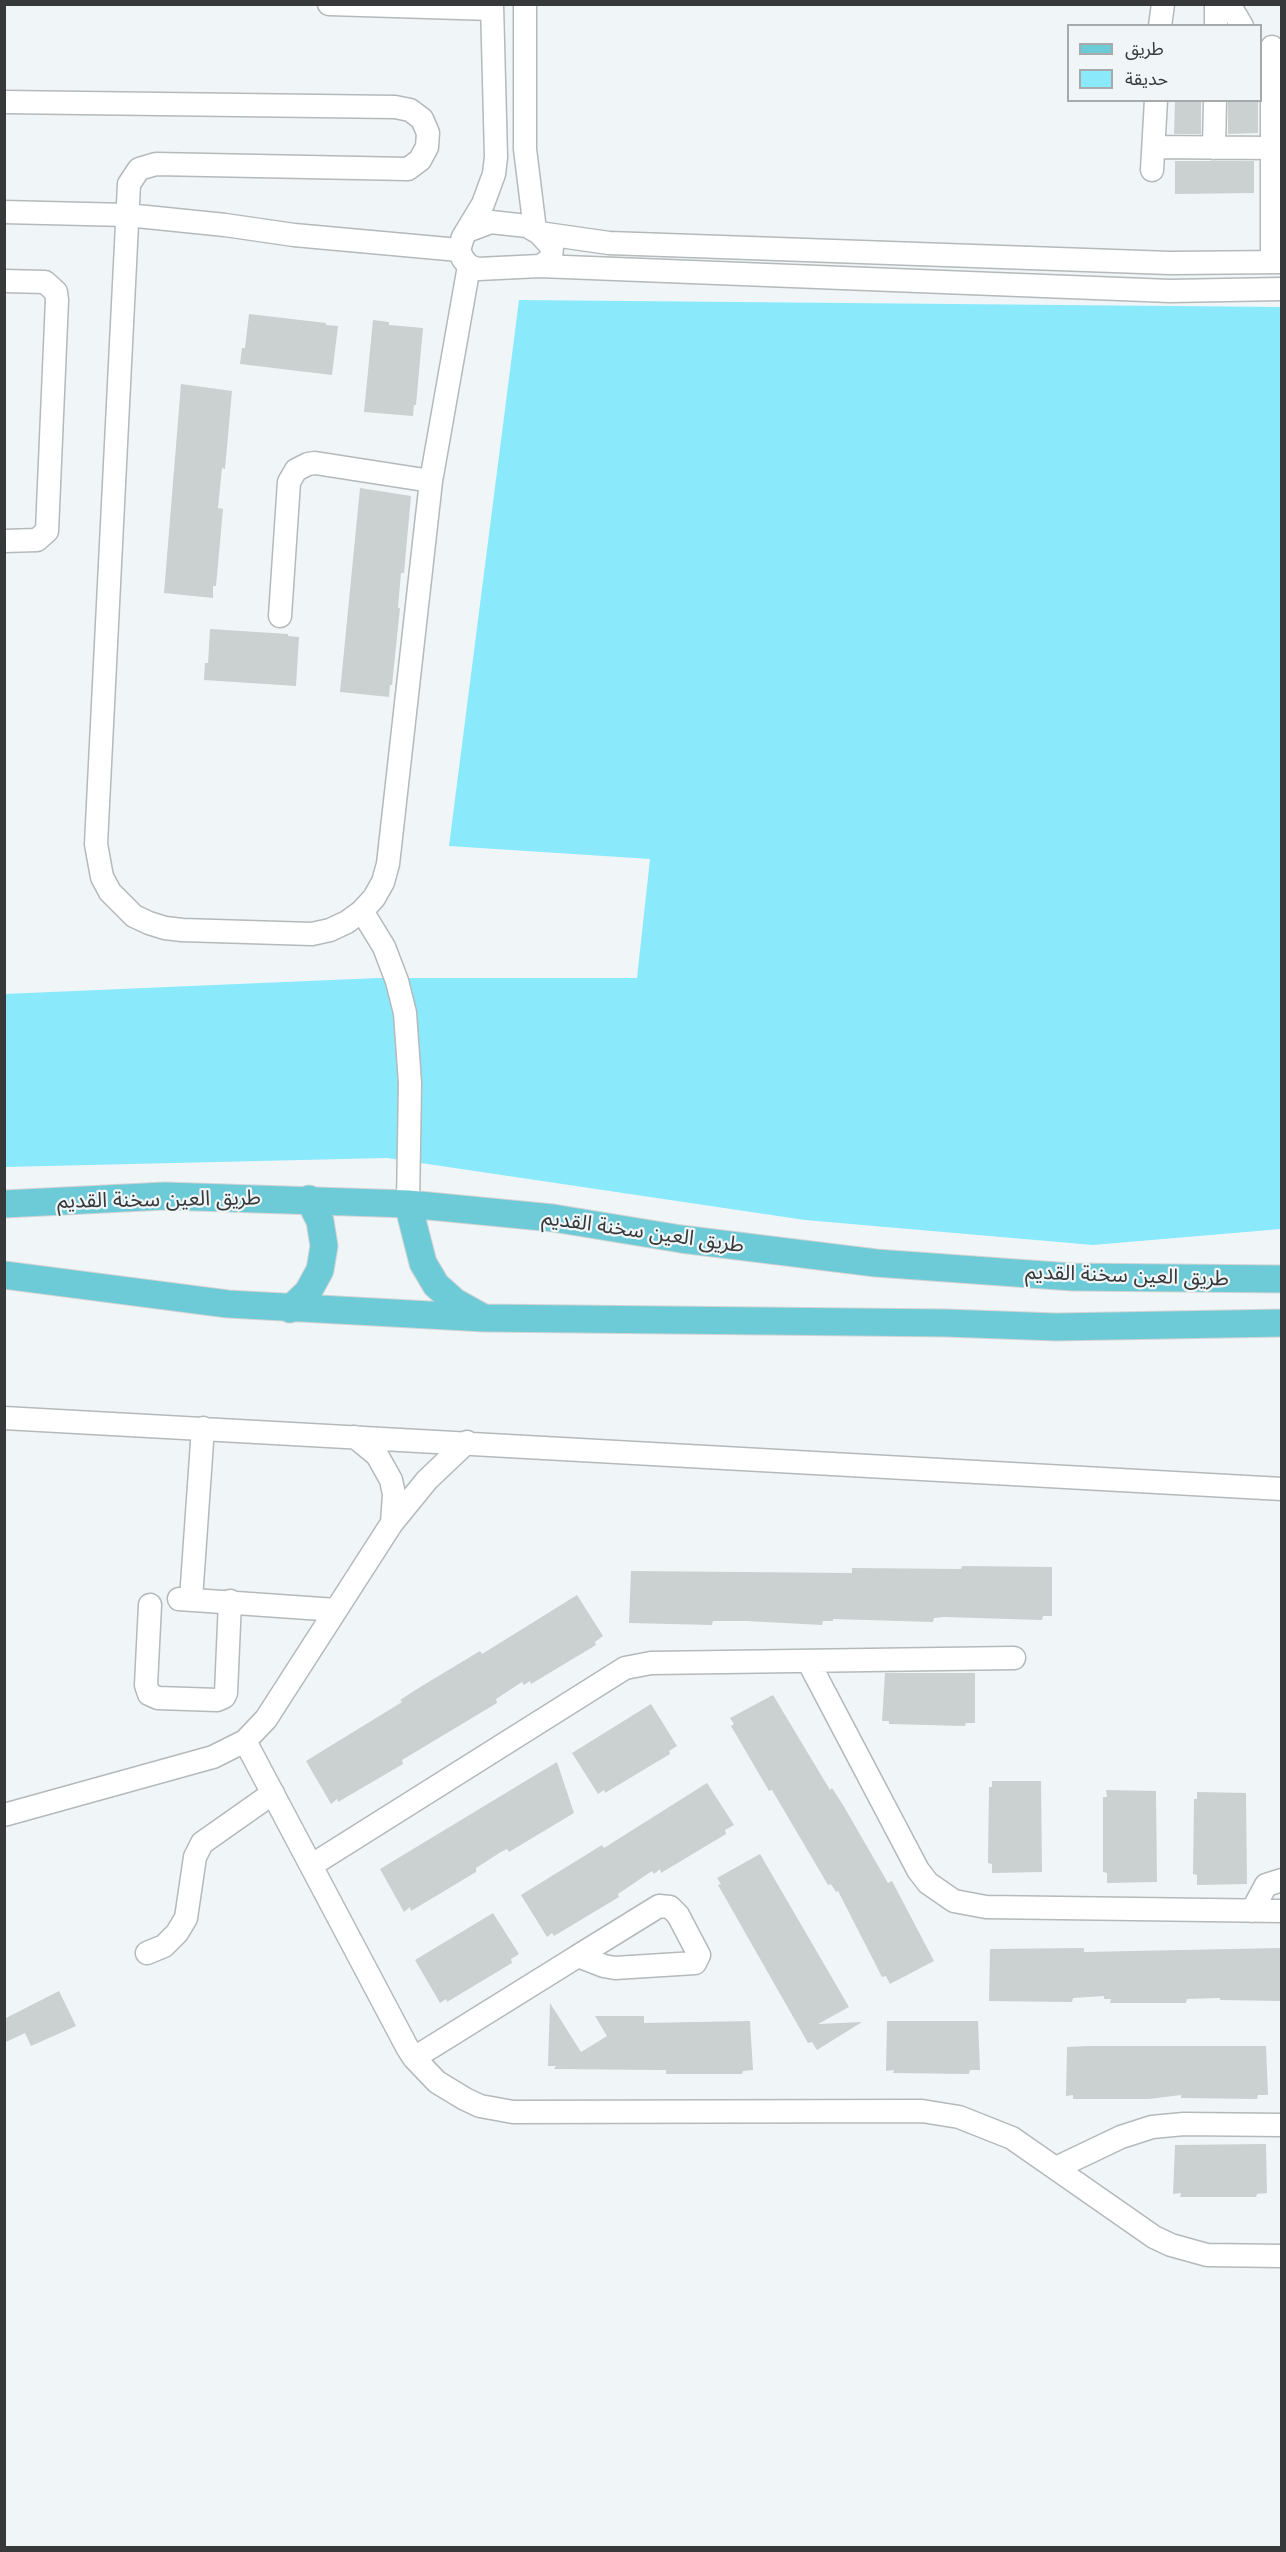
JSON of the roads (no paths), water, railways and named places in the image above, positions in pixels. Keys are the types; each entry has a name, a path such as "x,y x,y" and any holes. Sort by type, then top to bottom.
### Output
{"main road":[{"name":"طريق العين سخنة القديم","path":"4,1204 165,1196 408,1204 553,1218 681,1239 876,1263 1072,1276 1281,1279"},
{"path":"290,1309 308,1292 320,1270 324,1246 320,1221 309,1199"},
{"path":"408,1204 423,1263 436,1285 455,1302 484,1318"},
{"path":"4,1275 228,1304 484,1318 946,1323 1056,1327 1281,1323"}],"street":[{"path":"4,102 395,107 410,110 422,119 428,133 428,147 420,160 408,169 147,165 139,169 129,184 96,844 102,877 110,892 134,916 165,928 312,934 330,930 347,922 374,898 383,882 388,864 432,481 465,249 486,197 496,157 492,7 329,4"},
{"path":"525,4 525,149 537,232 552,247 547,264 540,266"},
{"path":"1160,24 1163,4"},
{"path":"1216,4 1216,24"},
{"path":"1229,4 1241,24"},
{"path":"465,249 491,222 519,224 537,232 609,243 1170,263 1277,262 1272,148 1271,46"},
{"path":"1152,170 1156,102"},
{"path":"1214,148 1215,102"},
{"path":"1154,147 1272,148"},
{"path":"4,212 127,215 294,235 465,249"},
{"path":"465,249 478,269 540,266 1170,291 1281,289"},
{"path":"4,281 45,282 56,292 57,300 47,531 37,540 4,541"},
{"path":"280,616 289,482 296,470 315,463 432,481"},
{"path":"362,911 384,947 397,981 405,1013 410,1083 408,1204"},
{"path":"4,1418 1281,1489"},
{"path":"203,1428 185,1599 336,1610"},
{"path":"355,1437 377,1455 391,1480 394,1494 392,1523"},
{"path":"4,1815 213,1757 245,1741 266,1719 392,1523 427,1480 466,1442"},
{"path":"150,1605 146,1685 149,1694 158,1698 218,1700 226,1693 230,1601"},
{"path":"312,1865 625,1668 651,1664 1014,1658"},
{"path":"808,1661 918,1870 928,1883 947,1898 970,1906 986,1907 1281,1911"},
{"path":"245,1741 414,2058 437,2082 473,2103 513,2112 922,2111 959,2117 995,2129 1020,2143 1154,2237 1171,2245 1207,2255 1281,2256"},
{"path":"147,1953 164,1946 177,1934 186,1918 195,1857 202,1843 273,1793"},
{"path":"1252,1911 1262,1889 1271,1882 1281,1880"},
{"path":"414,2058 658,1906 670,1907 678,1915 699,1955 695,1963 691,1964 627,1968 604,1966 578,1956"},
{"path":"1056,2168 1121,2137 1152,2127 1184,2124 1281,2125"}]}
